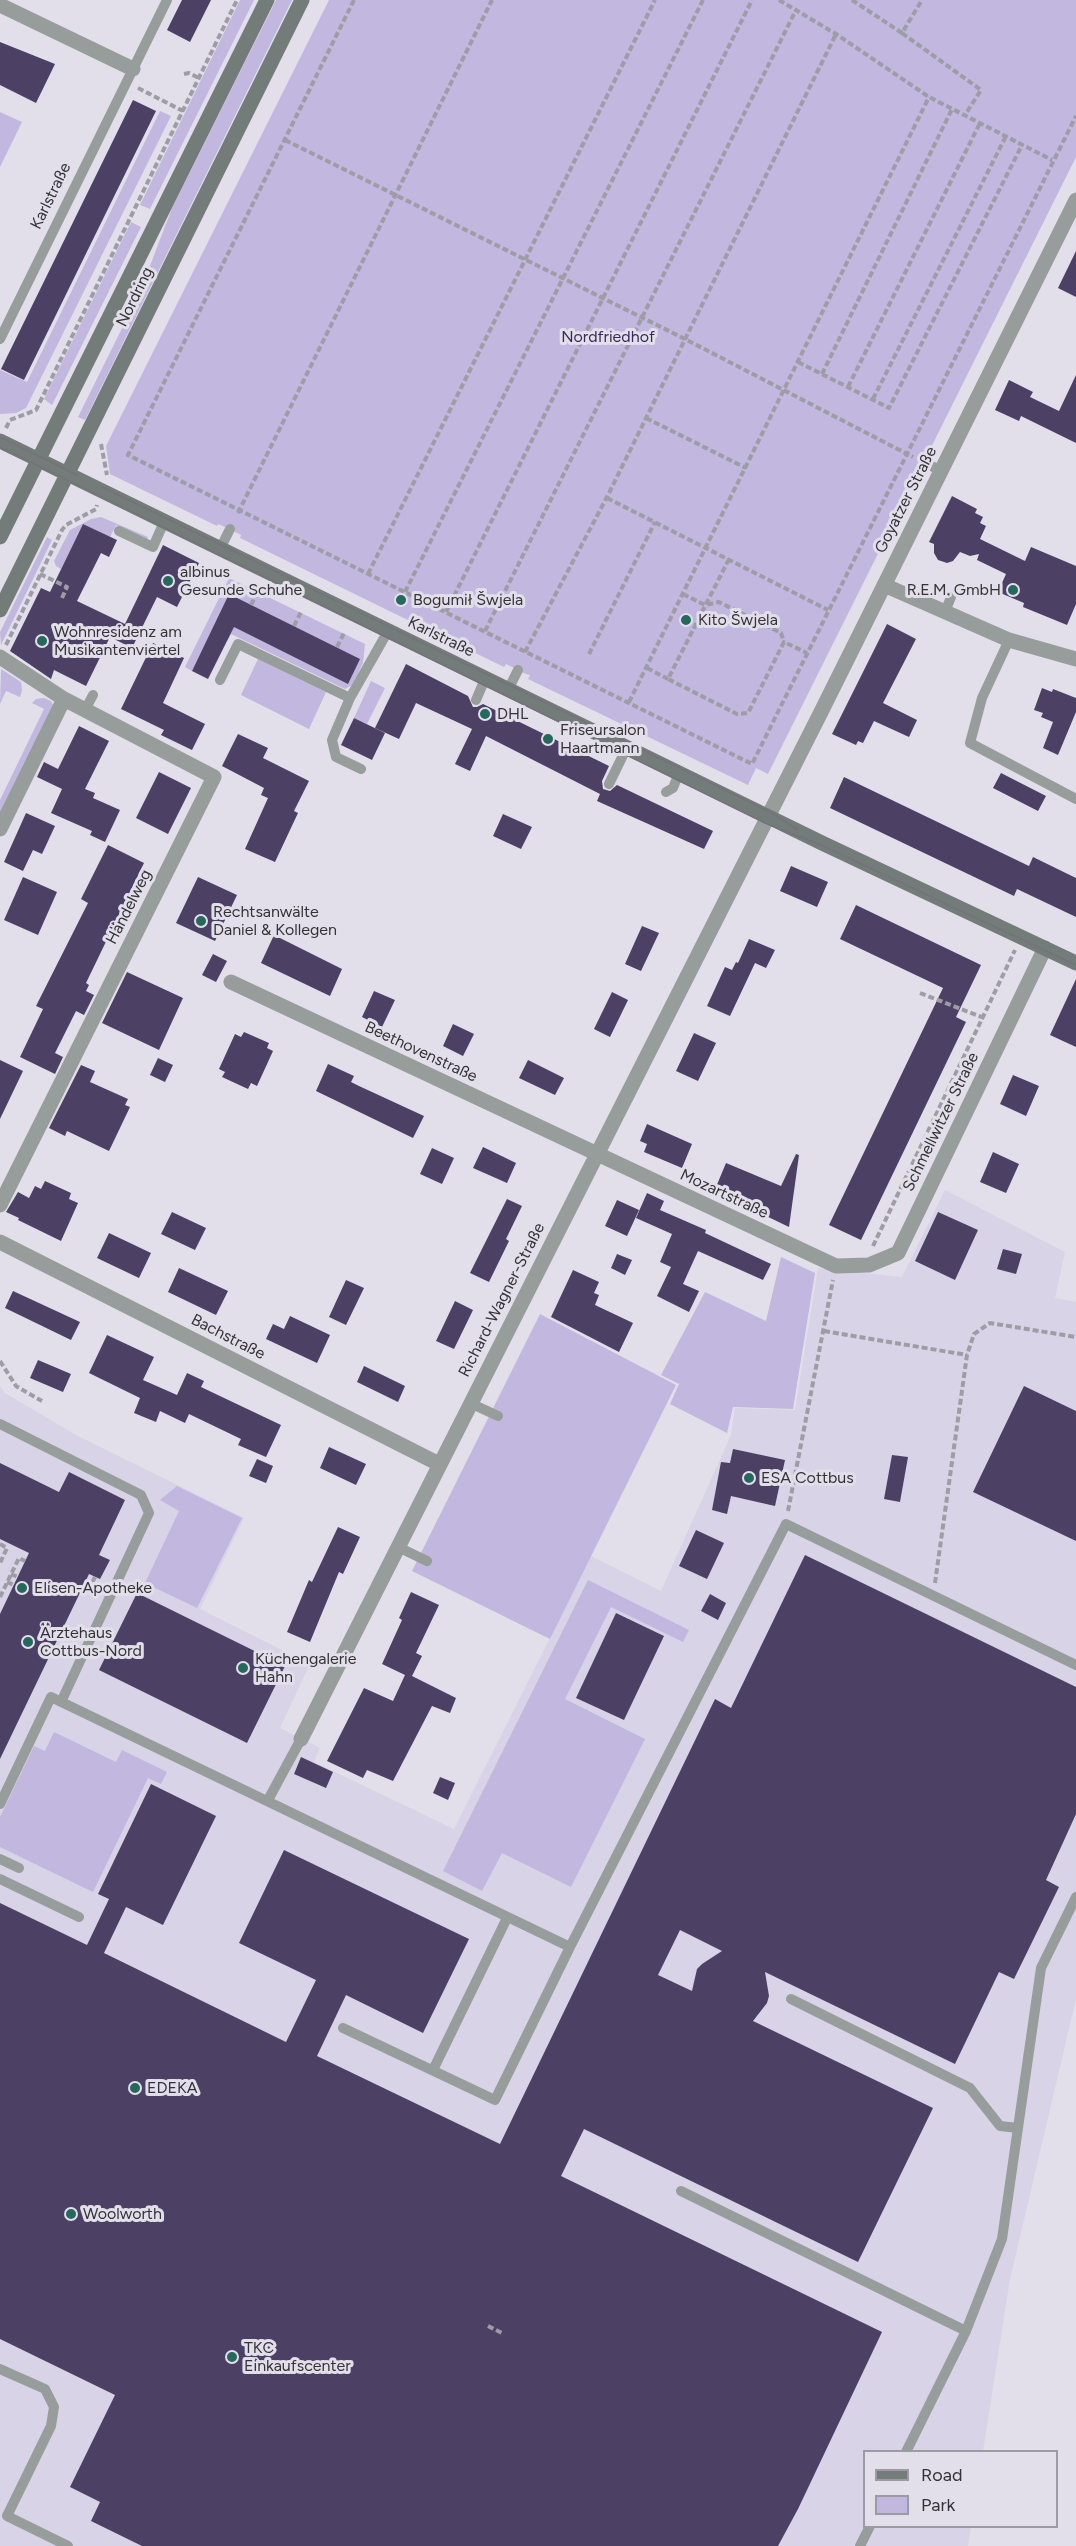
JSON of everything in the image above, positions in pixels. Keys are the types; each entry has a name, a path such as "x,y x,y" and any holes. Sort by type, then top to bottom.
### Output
{"main road":[{"name":"Nordring","path":"0,537 267,0"},
{"name":"Nordring","path":"0,610 302,0"},
{"name":"Karlstraße","path":"2,437 38,460 68,475 768,817"},
{"path":"768,817 1076,963"}],"street":[{"path":"0,5 130,76"},
{"name":"Goyatzer Straße","path":"768,817 1076,200"},
{"path":"884,585 1009,640 1076,659"},
{"name":"Händelweg","path":"0,657 64,699 214,777 0,1205"},
{"path":"0,829 64,699"},
{"name":"Richard-Wagner-Straße","path":"301,1739 768,817"},
{"name":"Schmellwitzer Straße","path":"836,1266 869,1265 898,1253 1045,948"},
{"name":"Beethovenstraße","path":"231,982 596,1155"},
{"name":"Mozartstraße","path":"596,1155 836,1266"},
{"name":"Bachstraße","path":"0,1242 439,1464"}],"lane":[{"name":"Karlstraße","path":"0,339 70,187 97,143 113,101 130,76 167,0"},
{"path":"86,139 97,143"},
{"path":"924,462 941,471"},
{"path":"119,531 153,547 164,522"},
{"path":"220,549 230,530"},
{"path":"945,612 951,597"},
{"path":"361,769 336,757 332,741 350,699 388,631"},
{"path":"1009,640 982,698 970,743 1076,800"},
{"path":"220,680 238,644 350,699"},
{"path":"508,690 518,664"},
{"path":"476,700 485,679"},
{"path":"85,710 93,695"},
{"path":"609,784 627,747"},
{"path":"671,792 679,773"},
{"path":"470,1403 498,1416"},
{"path":"0,1424 141,1495 149,1514 61,1702"},
{"path":"343,2028 495,2100 570,1947 786,1524 1076,1665"},
{"path":"398,1546 427,1561"},
{"path":"0,1804 51,1697 570,1947"},
{"name":"Richard-Wagner-Straße","path":"268,1800 301,1739"},
{"path":"0,1859 19,1868"},
{"path":"0,1879 79,1917"},
{"path":"906,2450 966,2331 1002,2239 1041,1968 1076,1897"},
{"path":"433,2070 507,1918"},
{"path":"791,1999 970,2088 1000,2126 1018,2128"},
{"path":"681,2191 966,2331"},
{"path":"0,2368 45,2390 54,2407 51,2426 7,2516 68,2546"},
{"path":"860,2546 869,2528"}],"path":[{"path":"2,437 10,420 36,410 237,0"},
{"path":"354,0 128,455 752,764 1076,116"},
{"path":"230,530 492,0"},
{"path":"368,574 655,0"},
{"path":"405,592 703,0"},
{"path":"446,612 752,0"},
{"path":"779,0 836,34 930,97 1053,160"},
{"path":"852,0 981,90 965,115"},
{"path":"902,33 922,0"},
{"path":"485,631 796,10"},
{"path":"518,664 607,498 836,34"},
{"path":"184,74 189,73 199,78"},
{"path":"130,76 183,111"},
{"path":"629,702 930,97"},
{"path":"822,374 952,109"},
{"path":"848,387 980,123"},
{"path":"873,399 1006,136"},
{"path":"285,140 685,339 924,462"},
{"path":"798,362 890,408 1022,145"},
{"path":"646,418 746,468"},
{"path":"0,657 62,530 66,525 96,509 103,492"},
{"path":"607,498 828,610"},
{"path":"589,654 655,522"},
{"path":"669,679 729,559"},
{"path":"40,574 67,587 62,598"},
{"path":"251,604 259,589"},
{"path":"646,668 737,714 748,712 784,642 781,633 719,602 705,605 683,594"},
{"path":"294,626 302,610"},
{"path":"337,647 345,631"},
{"path":"784,642 807,653"},
{"path":"864,1265 1021,937"},
{"path":"920,993 984,1018"},
{"path":"786,1524 836,1266"},
{"path":"933,1596 967,1355 974,1334 990,1323 1076,1337"},
{"path":"824,1331 967,1355"},
{"path":"0,1361 16,1386 42,1401"},
{"path":"0,1544 7,1548 0,1563"},
{"path":"0,1597 19,1558 25,1561"},
{"path":"11,1574 18,1577"},
{"path":"0,1583 14,1585"},
{"path":"488,2326 502,2333"}],"shaded area":[{"path":"945,1190 1065,1252 1055,1298 1076,1302 1076,1999 1010,2279 983,2450 863,2450 863,2528 971,2528 968,2546 0,2546 0,1386 5,1393 76,1435 244,1518 200,1609 310,1664 280,1728 320,1748 314,1762 454,1829 591,1556 661,1591 731,1435 735,1408 795,1410 818,1268 902,1277"}],"green space":[{"path":"240,0 254,0 150,209 140,205"},
{"path":"276,0 292,0 85,420 78,417 140,292 172,208"},
{"name":"Nordfriedhof","path":"329,0 1076,0 1076,157 768,774 756,768 748,785 528,679 530,675 506,664 504,667 240,538 241,535 230,529 218,524 217,526 110,474 106,446"},
{"path":"160,111 171,116 26,408 16,413 0,414 0,370 27,382"},
{"path":"0,112 22,122 0,167"},
{"path":"131,222 141,227 52,405 44,399"},
{"path":"101,517 148,537 147,539 116,525 110,537 83,524 61,569 56,566 54,561 70,530 91,519"},
{"path":"47,537 52,540 1,645 0,632"},
{"path":"229,578 365,644 363,663 352,685 345,689 231,634 227,641 211,633 192,671 185,667"},
{"path":"258,659 326,692 309,729 241,695"},
{"path":"1,669 21,682 22,690 20,697 6,691 0,704"},
{"path":"371,681 385,688 367,724 354,718"},
{"path":"44,698 51,701 54,707 0,818 0,800 44,709 32,703 36,699"},
{"path":"781,1257 815,1273 793,1409 733,1407 727,1433 670,1404 679,1384 661,1375 705,1292 766,1321"},
{"path":"540,1314 676,1385 550,1639 412,1571"},
{"path":"177,1486 242,1518 197,1608 145,1583 179,1511 160,1500"},
{"path":"588,1580 689,1630 683,1642 611,1607 565,1699 645,1739 571,1887 502,1853 482,1891 443,1871"},
{"path":"54,1732 116,1762 122,1750 167,1772 161,1784 148,1778 93,1892 0,1847 0,1817 34,1746 45,1751"}],"building":[{"path":"182,0 211,0 190,42 167,30"},
{"path":"0,42 55,64 36,103 0,85"},
{"path":"133,100 156,111 24,380 1,369"},
{"path":"1076,251 1076,297 1058,288"},
{"path":"1076,375 1076,443 1021,416 1019,421 995,410 1009,380 1033,392 1030,397 1059,411"},
{"path":"952,496 977,509 975,513 983,517 980,523 986,526 980,539 1025,561 1031,547 1076,566 1076,604 1067,625 1023,607 1024,603 998,592 1006,574 977,560 979,554 970,556 960,552 953,561 947,563 938,560 934,553 934,544 929,542"},
{"path":"83,524 117,540 109,557 101,553 77,601 125,624 163,545 199,563 177,607 157,597 132,648 110,637 86,686 54,670 51,679 10,651 41,588 50,592"},
{"path":"229,594 360,659 348,684 234,627 208,679 192,671"},
{"path":"887,624 916,639 883,703 917,720 909,737 874,721 863,743 858,741 856,745 832,734"},
{"path":"153,643 184,658 163,703 205,724 192,750 161,735 164,730 121,709"},
{"path":"406,664 468,696 473,707 483,704 609,766 602,781 603,789 610,791 617,785 713,831 704,849 597,801 600,794 486,736 470,771 455,764 472,729 416,703 399,739 375,728"},
{"path":"1042,688 1052,692 1053,689 1076,698 1076,712 1058,755 1043,748 1053,722 1041,717 1043,713 1034,710"},
{"path":"354,718 385,733 372,760 341,745"},
{"path":"79,726 109,741 85,789 95,793 93,798 120,810 105,842 90,835 92,831 51,813 62,789 37,777 44,762 58,769"},
{"path":"238,734 268,748 263,758 309,781 294,811 298,813 275,862 245,849 268,798 261,795 264,788 222,766"},
{"path":"159,772 191,788 168,834 136,818"},
{"path":"1001,773 1046,796 1038,811 993,788"},
{"path":"844,777 1029,866 1033,857 1076,878 1076,917 1017,889 1014,896 830,808"},
{"path":"26,813 55,826 42,854 33,850 23,871 4,862"},
{"path":"503,814 532,827 521,849 493,836"},
{"path":"108,845 144,863 86,983 89,985 86,991 94,995 84,1015 76,1011 55,1053 63,1057 55,1074 20,1057 43,1009 36,1006 88,903 81,899"},
{"path":"791,866 828,882 817,907 780,891"},
{"path":"23,877 57,892 38,935 4,920"},
{"path":"198,877 237,895 215,941 176,923"},
{"path":"856,905 981,965 956,1017 966,1022 861,1240 829,1225 943,988 840,939"},
{"path":"642,926 659,933 641,971 625,964"},
{"path":"274,935 342,969 330,996 261,963"},
{"path":"749,939 775,950 766,968 755,963 730,1016 707,1006 725,967 732,970 736,962 738,963"},
{"path":"213,954 227,961 216,982 202,975"},
{"path":"127,972 183,998 159,1050 102,1023"},
{"path":"1076,979 1076,1047 1050,1035"},
{"path":"374,991 395,1000 382,1027 362,1017"},
{"path":"612,992 628,1000 610,1037 594,1029"},
{"path":"453,1024 474,1034 463,1056 443,1046"},
{"path":"244,1032 269,1043 267,1048 273,1051 257,1086 251,1083 248,1089 222,1077 225,1072 219,1069 235,1034 241,1037"},
{"path":"694,1033 716,1043 698,1081 676,1071"},
{"path":"158,1058 173,1065 165,1082 150,1075"},
{"path":"0,1060 23,1071 0,1119"},
{"path":"528,1060 564,1078 555,1095 519,1078"},
{"path":"328,1064 354,1076 351,1082 424,1116 413,1138 316,1091"},
{"path":"81,1065 95,1071 90,1082 128,1099 125,1105 130,1107 109,1151 67,1131 65,1136 49,1128"},
{"path":"1013,1075 1039,1086 1026,1116 1000,1104"},
{"path":"647,1124 692,1144 682,1168 644,1152 647,1144 640,1141"},
{"path":"483,1147 516,1163 507,1183 473,1168"},
{"path":"432,1148 454,1158 442,1184 420,1174"},
{"path":"993,1152 1019,1164 1006,1193 980,1182"},
{"path":"796,1154 799,1155 789,1227 760,1213 763,1207 716,1187 726,1163 781,1186"},
{"path":"45,1181 71,1193 69,1199 78,1203 61,1241 6,1212 18,1192 29,1198 35,1186 41,1189"},
{"path":"647,1193 664,1201 660,1210 706,1230 705,1233 771,1264 763,1280 698,1251 683,1284 699,1291 689,1312 657,1296 671,1267 660,1262 672,1234 636,1218"},
{"path":"507,1199 522,1206 506,1239 509,1241 489,1282 470,1273"},
{"path":"617,1200 639,1210 627,1236 605,1226"},
{"path":"172,1212 206,1228 195,1250 161,1234"},
{"path":"938,1212 978,1230 955,1280 915,1261"},
{"path":"109,1233 151,1253 139,1278 97,1258"},
{"path":"1003,1249 1022,1254 1016,1274 997,1269"},
{"path":"617,1254 632,1260 625,1275 611,1268"},
{"path":"179,1268 228,1291 216,1315 168,1292"},
{"path":"573,1270 599,1282 594,1293 599,1295 595,1305 633,1323 619,1352 551,1317"},
{"path":"346,1280 364,1288 346,1325 329,1317"},
{"path":"13,1291 80,1322 71,1340 5,1308"},
{"path":"455,1301 473,1310 454,1349 436,1341"},
{"path":"290,1316 330,1335 317,1363 266,1339 273,1324 284,1329"},
{"path":"107,1335 154,1357 143,1380 177,1395 187,1373 204,1381 201,1387 281,1425 266,1457 238,1445 241,1439 189,1414 185,1423 160,1411 156,1422 134,1413 140,1398 89,1373"},
{"path":"38,1360 71,1374 63,1392 30,1378"},
{"path":"364,1366 405,1386 398,1402 357,1382"},
{"path":"1024,1386 1076,1411 1076,1541 973,1492"},
{"path":"329,1447 366,1464 356,1485 320,1468"},
{"name":"ESA Cottbus","path":"733,1449 785,1460 775,1506 731,1496 727,1514 712,1510 721,1462 730,1463"},
{"path":"892,1455 908,1457 900,1502 884,1499"},
{"path":"257,1459 273,1466 266,1483 249,1476"},
{"name":"Ärztehaus Cottbus-Nord","path":"0,1463 59,1492 69,1472 125,1500 99,1555 110,1560 100,1579 89,1574 0,1759 0,1614 29,1553 0,1539"},
{"path":"338,1527 360,1537 343,1574 339,1572 310,1642 287,1632 309,1580 312,1582"},
{"path":"696,1530 724,1543 707,1579 679,1566"},
{"path":"805,1555 1076,1687 1076,1814 1046,1880 1059,1887 1014,1979 999,1972 955,2064 765,1972 769,1996 767,2003 753,2021 933,2108 858,2262 584,2129 561,2176 882,2332 798,2509 778,2546 142,2546 91,2521 100,2502 70,2487 115,2395 0,2339 0,1903 87,1945 109,1899 98,1894 151,1784 216,1816 163,1925 126,1907 104,1953 286,2042 316,1980 239,1943 284,1850 469,1939 423,2033 346,1995 317,2056 500,2144 715,1699 731,1708","holes":["680,1930 722,1951 697,1969 692,1991 658,1975"]},
{"path":"411,1592 439,1605 416,1653 422,1656 412,1676 456,1698 450,1713 432,1706 393,1781 367,1770 363,1778 327,1761 364,1688 393,1701 405,1675 382,1664 402,1620 399,1618"},
{"name":"Küchengalerie Hahn","path":"137,1593 285,1666 247,1743 99,1670"},
{"path":"710,1594 726,1603 718,1620 701,1611"},
{"path":"616,1613 664,1636 624,1720 576,1698"},
{"path":"301,1757 333,1772 326,1788 294,1774"},
{"path":"440,1777 455,1783 448,1800 433,1793"}],"tram line":[{"path":"0,437 77,475"},
{"path":"0,447 765,823 821,845 1076,965"},
{"path":"102,487 770,812 798,830"}],"place":[{"name":"albinus Gesunde Schuhe","path":"168,581"},
{"name":"R.E.M. GmbH","path":"1013,590"},
{"name":"Bogumił Šwjela","path":"401,600"},
{"name":"Kito Šwjela","path":"686,620"},
{"name":"Wohnresidenz am Musikantenviertel","path":"42,641"},
{"name":"DHL","path":"485,714"},
{"name":"Friseursalon Haartmann","path":"548,739"},
{"name":"Rechtsanwälte Daniel & Kollegen","path":"201,921"},
{"name":"ESA Cottbus","path":"749,1478"},
{"name":"Elisen-Apotheke","path":"22,1588"},
{"name":"Ärztehaus Cottbus-Nord","path":"28,1642"},
{"name":"Küchengalerie Hahn","path":"243,1668"},
{"name":"EDEKA","path":"135,2088"},
{"name":"Woolworth","path":"71,2214"},
{"name":"TKC Einkaufscenter","path":"232,2357"}]}
